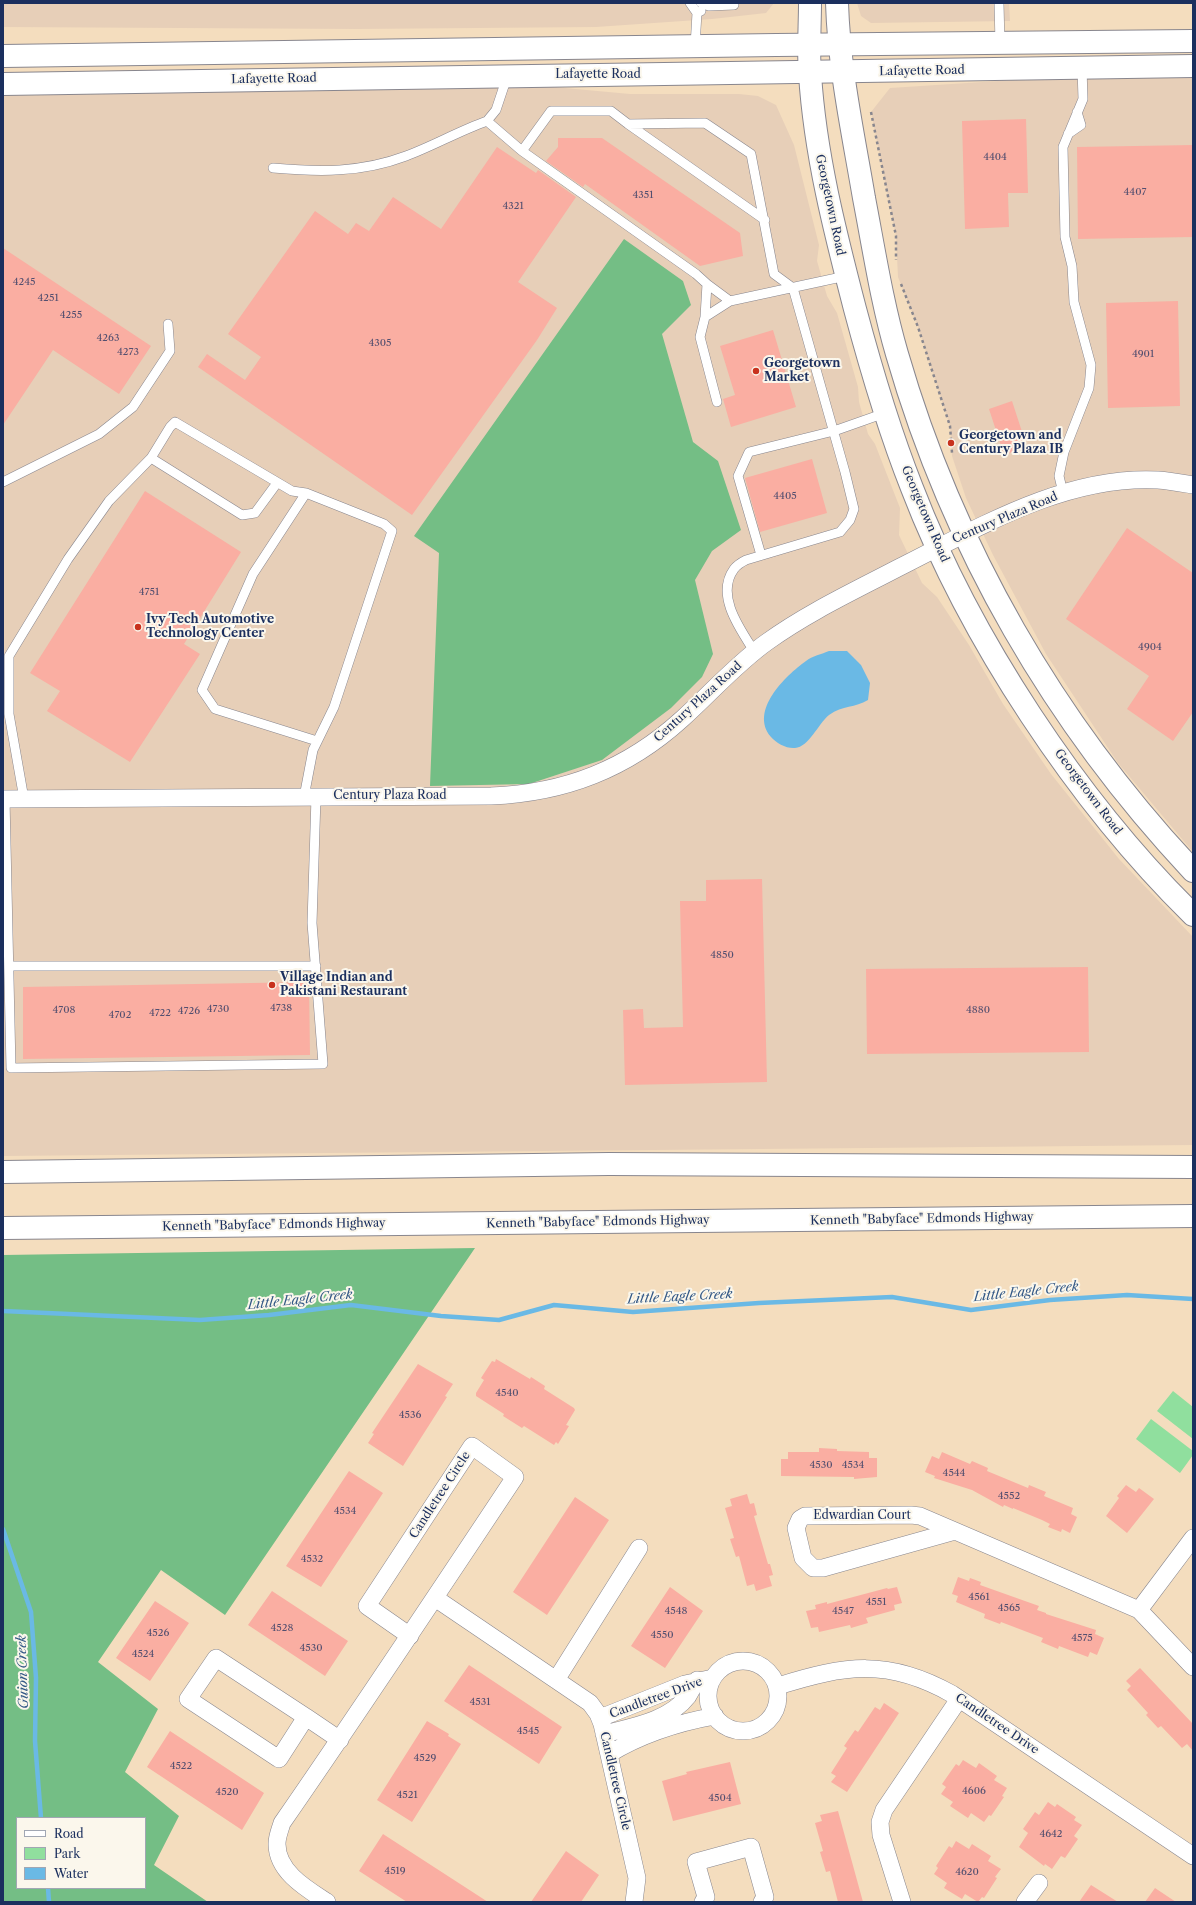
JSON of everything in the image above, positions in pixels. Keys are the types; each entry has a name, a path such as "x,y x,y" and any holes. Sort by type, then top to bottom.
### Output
{"main road":[{"name":"Georgetown Road","path":"810,3 809,73 815,131 824,179 846,276 885,414 912,489 938,548 1000,664 1054,747 1099,809 1132,850 1193,915"},
{"path":"837,3 839,45 849,124 874,252 896,351 934,464 964,535 1012,628 1041,678 1123,791 1193,871"},
{"path":"3,56 1193,41"},
{"name":"Lafayette Road","path":"3,84 1193,66"},
{"path":"3,1172 609,1164 1193,1167"},
{"name":"Kenneth \"Babyface\" Edmonds Highway","path":"3,1228 1193,1216"}],"street":[{"name":"Century Plaza Road","path":"4,799 513,795 545,791 571,784 618,765 649,745 681,720 754,652 781,632 844,596 1012,512 1063,493 1101,484 1144,480 1193,485"},
{"name":"Candletree Circle","path":"327,1902 299,1883 289,1872 278,1852 278,1837 282,1823 410,1636 515,1476 472,1446 367,1606 410,1636"},
{"name":"Edwardian Court","path":"955,1531 817,1568 809,1565 804,1560 796,1528 800,1519 805,1516 920,1516 955,1531 1139,1610"},
{"path":"1193,1538 1139,1610 1193,1667"},
{"path":"556,1680 639,1548"},
{"name":"Candletree Circle","path":"435,1598 590,1703 602,1726 637,1878 634,1902"},
{"path":"306,1717 279,1759 188,1699 216,1658 306,1717 340,1740"},
{"name":"Candletree Drive","path":"602,1726 705,1679 731,1663 748,1661 764,1667 772,1675 778,1686 820,1673 848,1669 870,1668 913,1676 940,1687 959,1699 1193,1856"},
{"name":"Candletree Drive","path":"705,1679 709,1689 708,1700 714,1716"},
{"path":"609,1754 650,1732 714,1716 728,1728 739,1732 750,1731 762,1727 770,1719 776,1709 779,1698 778,1686"},
{"path":"902,1902 881,1835 880,1820 884,1810 959,1699"},
{"path":"703,1902 706,1897 696,1862 751,1847 765,1897 762,1902"},
{"path":"1026,1902 1039,1883"}],"lane":[{"path":"690,3 697,13"},
{"path":"999,3 1000,44"},
{"path":"694,47 697,13 705,4 734,5"},
{"path":"1063,493 1059,476 1064,452 1089,388 1091,365 1074,302 1072,266 1065,236 1064,147 1082,99 1082,68"},
{"path":"273,168 319,171 368,166 405,157 487,121 500,99 507,76"},
{"path":"522,151 551,111 611,111 764,220"},
{"path":"487,121 522,151 696,274 730,301"},
{"path":"628,124 705,123 751,154 774,274 793,288 834,431 854,509 850,520 840,532 746,560 735,568 727,582 728,601 739,627 754,652"},
{"path":"705,317 730,301 846,276"},
{"path":"707,284 705,317 700,337 717,402"},
{"path":"3,482 99,434 133,407 170,351 168,324"},
{"path":"761,555 738,476 749,452 834,431 885,414"},
{"path":"4,799 11,1068 323,1064 312,923 310,797 313,750 334,707 392,531 384,524 306,492 292,491 175,422 170,427 151,458 109,501 68,559 9,656 9,714 24,799"},
{"path":"151,458 242,515 255,513 278,483"},
{"path":"306,492 253,574 202,690 215,709 317,741"},
{"path":"9,966 316,966"}],"path":[{"path":"871,112 896,236 896,266"},
{"path":"898,278 918,327 950,426 952,456"}],"shaded area":[{"path":"3,3 774,3 766,13 712,19 596,27 357,29 3,27"},
{"path":"857,3 1009,3 1010,21 871,23 861,16"},
{"path":"1193,77 1193,852 1118,763 1046,654 993,555 966,498 952,456 950,426 918,327 898,277 896,236 871,112 890,88 1029,79"},
{"path":"478,87 554,87 630,94 739,94 758,96 776,105 794,145 819,245 817,261 827,296 837,313 858,387 859,402 868,434 875,444 900,508 899,535 922,583 937,597 969,645 1003,704 1051,774 1119,859 1193,937 1193,1145 3,1156 3,96"}],"green space":[{"path":"624,239 683,281 691,305 662,334 693,442 718,461 741,530 712,551 695,580 713,654 702,677 671,708 602,760 529,784 430,786 439,553 414,536"},
{"path":"475,1248 225,1615 161,1570 98,1662 158,1709 125,1772 179,1816 154,1865 208,1902 3,1902 3,1255"},
{"path":"1173,1391 1193,1407 1193,1439 1157,1411"},
{"path":"1151,1419 1193,1451 1193,1455 1180,1473 1136,1439"}],"water":[{"path":"829,651 847,651 861,665 870,683 868,700 829,715 805,744 800,747 789,748 782,745 771,737 765,727 764,716 772,695 789,676 808,659"}],"building":[{"path":"1026,119 1028,193 1008,193 1009,227 965,229 962,121"},
{"path":"558,138 602,138 740,233 743,256 700,266 585,184 583,187 546,161 558,147"},
{"path":"1193,145 1193,237 1078,239 1077,147"},
{"path":"497,147 536,173 538,170 576,197 518,282 557,308 537,340 412,515 198,367 207,354 245,380 261,357 228,334 315,211 348,234 356,223 369,231 393,197 441,229"},
{"path":"3,248 151,346 119,394 53,350 3,425"},
{"path":"1178,301 1180,406 1108,408 1106,303"},
{"name":"Georgetown Market","path":"773,330 796,407 731,427 723,399 735,395 720,346"},
{"path":"1012,401 1027,447 1004,455 989,409"},
{"path":"812,459 827,513 760,532 745,478"},
{"name":"Ivy Tech Automotive Technology Center","path":"145,491 241,552 184,644 200,654 130,762 47,711 60,691 30,673"},
{"path":"1127,528 1193,573 1193,712 1173,741 1127,709 1149,676 1066,619"},
{"path":"762,879 767,1082 625,1085 623,1010 643,1009 644,1028 683,1027 680,901 706,901 706,880"},
{"path":"1088,967 1089,1052 867,1054 866,969"},
{"path":"309,982 310,1055 23,1059 23,987"},
{"path":"496,1359 530,1379 531,1377 545,1386 544,1389 574,1408 575,1410 566,1425 569,1426 558,1444 556,1442 554,1445 524,1426 522,1428 503,1416 504,1414 476,1396 476,1393 484,1380 481,1378 492,1361 495,1362"},
{"path":"418,1364 453,1384 445,1396 447,1397 403,1466 368,1443 374,1434 372,1433"},
{"path":"819,1448 837,1449 837,1451 869,1452 869,1458 877,1458 877,1477 854,1479 854,1477 781,1476 781,1459 788,1459 788,1452 819,1452"},
{"path":"942,1452 970,1464 972,1461 988,1468 987,1471 1028,1488 1029,1485 1046,1492 1044,1496 1073,1508 1071,1514 1077,1517 1070,1533 1062,1529 1061,1532 1048,1527 1050,1524 1042,1520 1004,1505 1003,1507 972,1490 934,1478 935,1476 925,1472 932,1456 939,1459"},
{"path":"349,1471 383,1493 321,1587 286,1566"},
{"path":"1126,1485 1136,1492 1139,1488 1154,1499 1127,1533 1106,1516 1119,1498 1117,1496"},
{"path":"747,1494 750,1504 754,1503 757,1515 754,1516 768,1564 770,1564 773,1575 769,1576 772,1586 756,1591 754,1584 747,1586 739,1556 736,1557 730,1539 734,1538 725,1508 732,1506 730,1499"},
{"path":"575,1497 609,1520 547,1615 513,1592"},
{"path":"958,1577 969,1581 970,1578 981,1582 980,1585 1039,1606 1037,1610 1046,1614 1096,1630 1095,1634 1104,1638 1097,1655 1090,1652 1088,1657 1059,1646 1058,1649 1041,1642 1043,1638 1001,1622 1000,1624 984,1618 985,1614 956,1602 958,1596 952,1594"},
{"path":"670,1587 703,1611 665,1668 631,1646"},
{"path":"897,1587 902,1603 894,1605 895,1610 866,1618 868,1623 851,1628 850,1625 819,1632 818,1627 811,1628 806,1611 816,1609 815,1605 827,1602 827,1604 887,1588"},
{"path":"272,1591 348,1641 325,1676 248,1625"},
{"path":"155,1601 189,1623 150,1681 116,1658"},
{"path":"469,1665 562,1727 539,1764 444,1701"},
{"path":"1140,1668 1193,1724 1193,1751 1187,1744 1182,1748 1161,1726 1158,1728 1146,1715 1148,1713 1127,1690 1131,1686 1126,1681"},
{"path":"884,1703 899,1713 847,1792 831,1782 836,1776 831,1773 847,1748 844,1746 855,1730 858,1732 875,1707 880,1710"},
{"path":"427,1721 449,1734 448,1736 461,1744 412,1822 377,1800"},
{"path":"170,1731 264,1793 242,1830 147,1767"},
{"path":"963,1760 976,1768 979,1763 997,1776 994,1780 1007,1788 1002,1796 1004,1797 991,1816 989,1815 984,1822 971,1813 968,1818 950,1806 953,1802 941,1794 946,1787 942,1784 956,1764 959,1766"},
{"path":"730,1762 741,1804 673,1821 662,1781 687,1774 686,1772"},
{"path":"1048,1802 1055,1807 1057,1804 1076,1817 1074,1820 1082,1825 1074,1836 1078,1839 1065,1858 1061,1856 1052,1869 1045,1864 1044,1866 1019,1847 1028,1833 1023,1829 1035,1812 1039,1815"},
{"path":"838,1811 863,1902 838,1902 830,1871 826,1872 820,1852 823,1851 815,1823 822,1821 820,1815"},
{"path":"383,1834 488,1902 407,1902 359,1871"},
{"path":"956,1841 969,1849 972,1844 991,1856 988,1861 1001,1869 984,1898 982,1897 978,1902 965,1894 962,1899 944,1888 947,1883 934,1874 938,1868 936,1866 949,1846 952,1848"},
{"path":"566,1851 599,1875 581,1902 531,1902"},
{"path":"1091,1885 1118,1902 1079,1902"},
{"path":"1155,1888 1176,1902 1145,1902"}],"waterway":[{"name":"Little Eagle Creek","path":"3,1311 200,1320 269,1315 351,1305 441,1316 499,1320 554,1305 633,1312 759,1303 892,1297 971,1310 1050,1300 1127,1295 1193,1299"},
{"name":"Guion Creek","path":"3,1529 31,1612 36,1678 35,1741 41,1817"},
{"name":"Guion Creek","path":"48,1889 49,1902"}],"place":[{"name":"Georgetown Market","path":"756,371"},
{"name":"Georgetown and Century Plaza IB","path":"951,443"},
{"name":"Ivy Tech Automotive Technology Center","path":"138,627"},
{"name":"Village Indian and Pakistani Restaurant","path":"272,985"}]}
